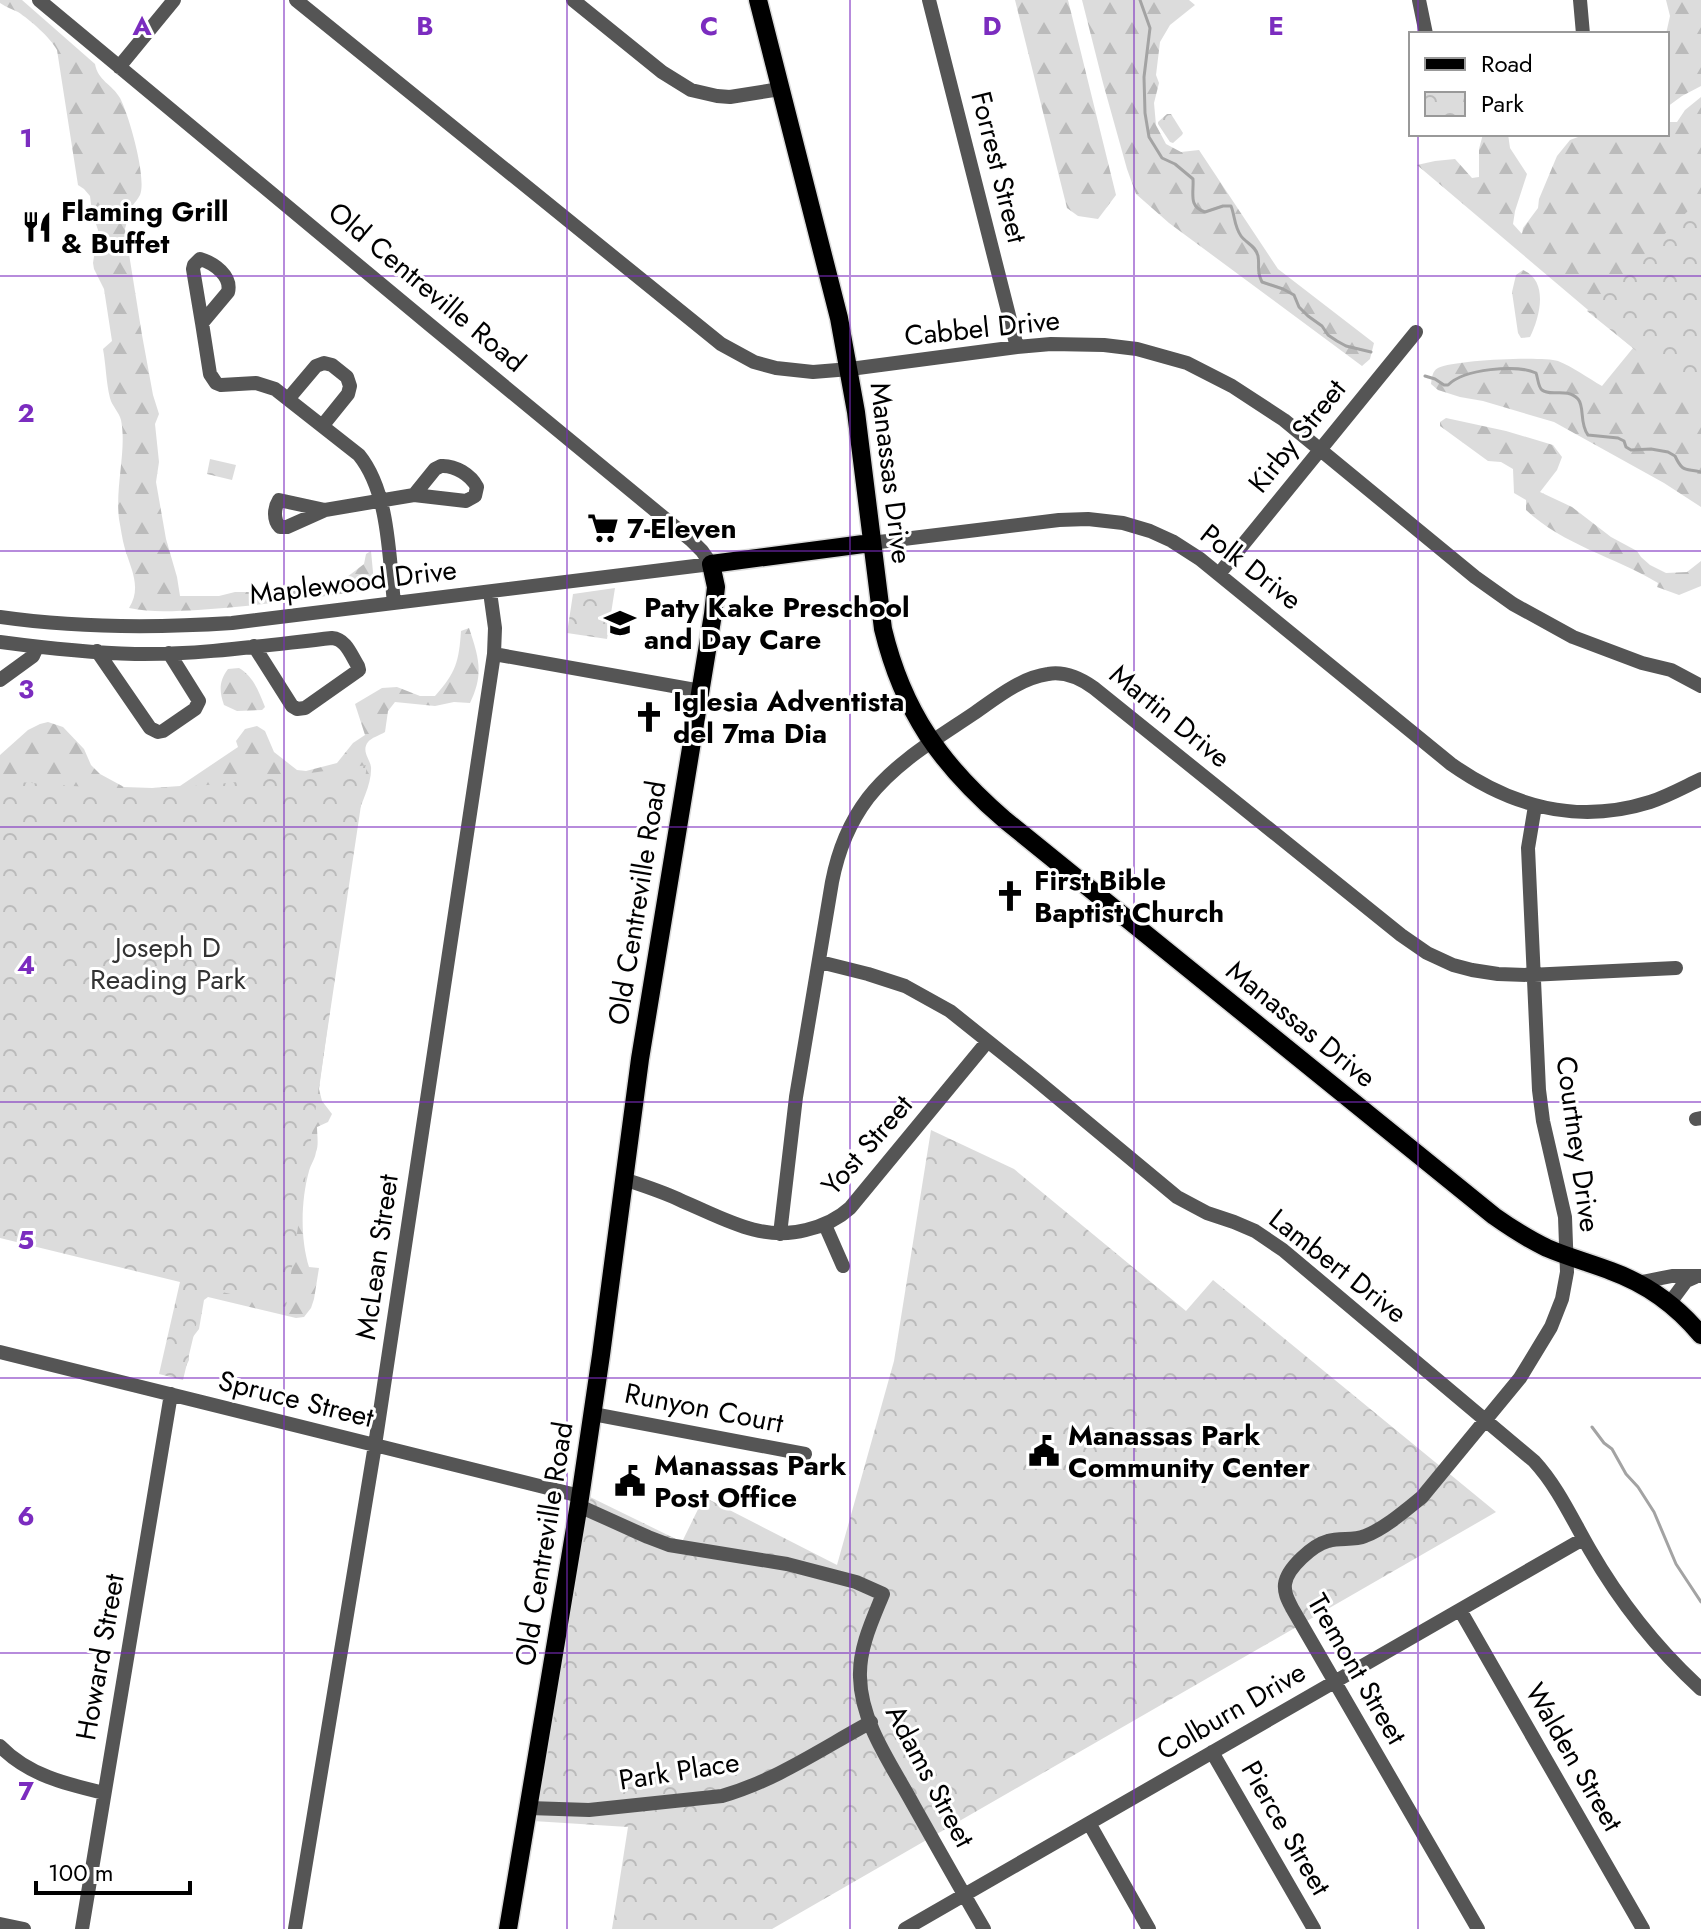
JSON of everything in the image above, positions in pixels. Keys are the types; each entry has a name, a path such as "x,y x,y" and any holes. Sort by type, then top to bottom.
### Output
{"main road":[{"name":"Manassas Drive","path":"758,0 850,369 881,614 891,656 910,706 932,742 970,789 1005,820 1482,1206 1532,1240 1637,1283 1669,1304 1701,1335"},
{"name":"Polk Drive","path":"711,564 871,543"},
{"name":"Old Centreville Road","path":"508,1929 580,1501 642,1044 715,599 715,576 711,564"}],"street":[{"name":"Old Centreville Road","path":"39,0 691,540 711,564"},
{"path":"119,67 174,0"},
{"name":"Cabbel Drive","path":"296,0 721,344 754,362 813,372 1017,347 1080,343 1137,349 1187,363 1265,406 1475,577 1513,604 1573,637 1642,663 1671,670 1701,686"},
{"path":"573,0 662,72 691,90 730,97 780,89"},
{"name":"Forrest Street","path":"929,0 1017,347"},
{"path":"1419,0 1426,32"},
{"path":"1580,0 1583,32"},
{"path":"202,323 210,374 216,383 256,383 275,389 323,425 367,465 380,500 394,603"},
{"name":"Kirby Street","path":"1219,574 1416,332"},
{"path":"289,398 316,366 324,363 332,365 347,377 350,390 323,425"},
{"path":"325,510 414,495"},
{"name":"Polk Drive","path":"871,543 1059,520 1107,520 1139,527 1161,535 1192,553 1451,764 1515,801 1578,811 1619,809 1659,799 1701,779"},
{"name":"Maplewood Drive","path":"0,617 72,624 232,623 711,564"},
{"name":"McLean Street","path":"295,1929 375,1445 494,654 495,628 490,592"},
{"path":"71,649 72,624"},
{"path":"0,642 136,654 339,639 359,670 305,708 297,709 292,706 254,646"},
{"path":"0,680 33,656 37,647"},
{"path":"97,651 150,728 158,732 195,709 199,701 169,653"},
{"path":"494,654 701,691"},
{"name":"Martin Drive","path":"780,1234 792,1126 834,869 848,830 861,807 899,766 1023,681 1051,673 1065,674 1094,688 1410,942 1442,960 1472,970 1498,974 1676,968"},
{"name":"Courtney Drive","path":"1486,1420 1520,1378 1551,1327 1567,1279 1564,1207 1543,1121 1539,1090 1528,848 1535,806"},
{"name":"Lambert Drive","path":"820,962 905,986 950,1011 1177,1197 1207,1213 1255,1231 1283,1250 1527,1454 1554,1485 1583,1539 1639,1624 1701,1689"},
{"name":"Yost Street","path":"624,1179 760,1232 780,1234 825,1225 850,1208 987,1042"},
{"path":"825,1225 843,1266"},
{"path":"1637,1283 1672,1276 1698,1277"},
{"path":"1669,1304 1686,1281 1698,1277"},
{"name":"Spruce Street","path":"0,1352 375,1445 580,1501 669,1545 787,1564 856,1582 883,1594"},
{"name":"Howard Street","path":"82,1929 171,1394"},
{"name":"Runyon Court","path":"593,1414 805,1454"},
{"name":"Tremont Street","path":"1478,1929 1286,1597 1285,1585 1286,1579 1314,1547 1335,1539 1363,1537 1422,1497 1486,1420"},
{"name":"Colburn Drive","path":"905,1929 1583,1539"},
{"name":"Adams Street","path":"883,1594 860,1661 864,1708 884,1754 984,1929"},
{"name":"Walden Street","path":"1460,1610 1643,1929"},
{"name":"Park Place","path":"529,1808 589,1810 722,1796 762,1782 871,1722"},
{"path":"0,1746 41,1775 104,1793"},
{"name":"Pierce Street","path":"1212,1752 1314,1929"},
{"path":"1089,1823 1149,1929"},
{"path":"0,1924 24,1929"}],"green space":[{"path":"0,0 22,0 95,64 99,75 117,93 128,118 142,187 125,229 153,395 159,414 155,424 159,462 156,482 180,596 219,596 323,585 347,577 364,564 366,554 371,551 374,583 367,590 198,610 129,608 135,586 119,519 123,443 120,417 110,398 103,349 112,341 104,289 93,263 98,230 90,196 78,185 57,50 34,24 0,3"},
{"path":"1015,0 1068,0 1116,195 1098,219 1078,216 1067,208"},
{"path":"1082,0 1189,0 1195,5 1170,25 1160,42 1156,75 1159,83 1154,103 1156,125 1166,144 1181,152 1199,150 1278,269 1374,343 1370,359 1362,366 1169,223 1136,194"},
{"path":"1666,0 1701,0 1701,86 1669,106 1669,32 1666,32 1670,16"},
{"path":"1701,97 1701,507 1554,422 1460,397 1438,390 1431,384 1435,371 1447,365 1534,359 1558,361 1602,386 1633,348 1417,165 1455,159 1472,178 1479,177 1482,136 1508,136 1510,148 1527,174 1513,224 1522,234 1538,208 1557,156 1570,140 1581,136 1669,136 1669,122 1677,122 1685,110"},
{"path":"1167,114 1171,114 1183,133 1173,143 1158,124"},
{"path":"1701,198 1701,403 1587,311"},
{"path":"1523,270 1536,282 1540,300 1530,337 1521,338 1512,292 1516,275"},
{"path":"1446,418 1553,445 1562,457 1557,470 1540,492 1572,507 1611,537 1637,551 1650,565 1666,573 1687,572 1701,561 1701,586 1679,595 1657,587 1658,583 1642,574 1556,533 1526,510 1526,500 1514,493 1513,469 1501,462 1488,461 1440,426"},
{"path":"210,459 236,465 232,480 207,474"},
{"path":"615,588 607,639 567,633 573,594"},
{"name":"Joseph D Reading Park","path":"469,628 478,666 477,683 470,703 435,706 395,702 388,711 385,732 366,745 371,773 356,819 319,1089 322,1101 332,1114 328,1122 317,1127 317,1149 304,1194 306,1256 309,1267 319,1268 311,1308 304,1317 296,1318 208,1297 204,1300 199,1329 189,1342 189,1360 181,1377 191,1293 0,798 0,755 28,730 48,722 63,727 84,749 91,765 100,774 124,787 180,786 238,747 236,741 245,729 257,726 265,731 274,752 297,770 306,771 337,763 353,743 365,735 355,704 382,688 397,687 420,696 435,696 455,666 461,631"},
{"path":"239,668 255,685 265,707 262,710 237,711 224,705 221,682 228,669"},
{"name":"Joseph D Reading Park","path":"367,765 286,1307 205,1288 183,1380 159,1374 180,1282 0,1238 0,780 115,788 180,787"},
{"path":"931,1130 1014,1169 1186,1311 1213,1280 1496,1512 772,1929 612,1929 628,1827 533,1821 588,1496 682,1542 704,1497 837,1565 894,1361"}],"waterway":[{"path":"1140,0 1150,28 1144,77 1145,113 1149,137 1162,158 1193,179 1193,199 1200,210 1205,212 1231,206 1239,232 1257,253 1262,282 1294,295 1299,307 1337,341 1371,352"},
{"path":"1425,376 1448,385 1466,375 1490,370 1516,369 1536,373 1539,385 1545,392 1574,395 1578,399 1588,435 1618,438 1631,450 1668,452 1683,467 1701,472"},
{"path":"1592,1427 1612,1449 1654,1512 1676,1564 1701,1602"}],"place":[{"name":"Flaming Grill & Buffet","path":"37,227"},
{"name":"7-Eleven","path":"603,528"},
{"name":"Paty Kake Preschool and Day Care","path":"620,623"},
{"name":"Iglesia Adventista del 7ma Dia","path":"649,717"},
{"name":"First Bible Baptist Church","path":"1010,896"},
{"name":"Manassas Park Community Center","path":"1044,1451"},
{"name":"Manassas Park Post Office","path":"630,1481"}]}
